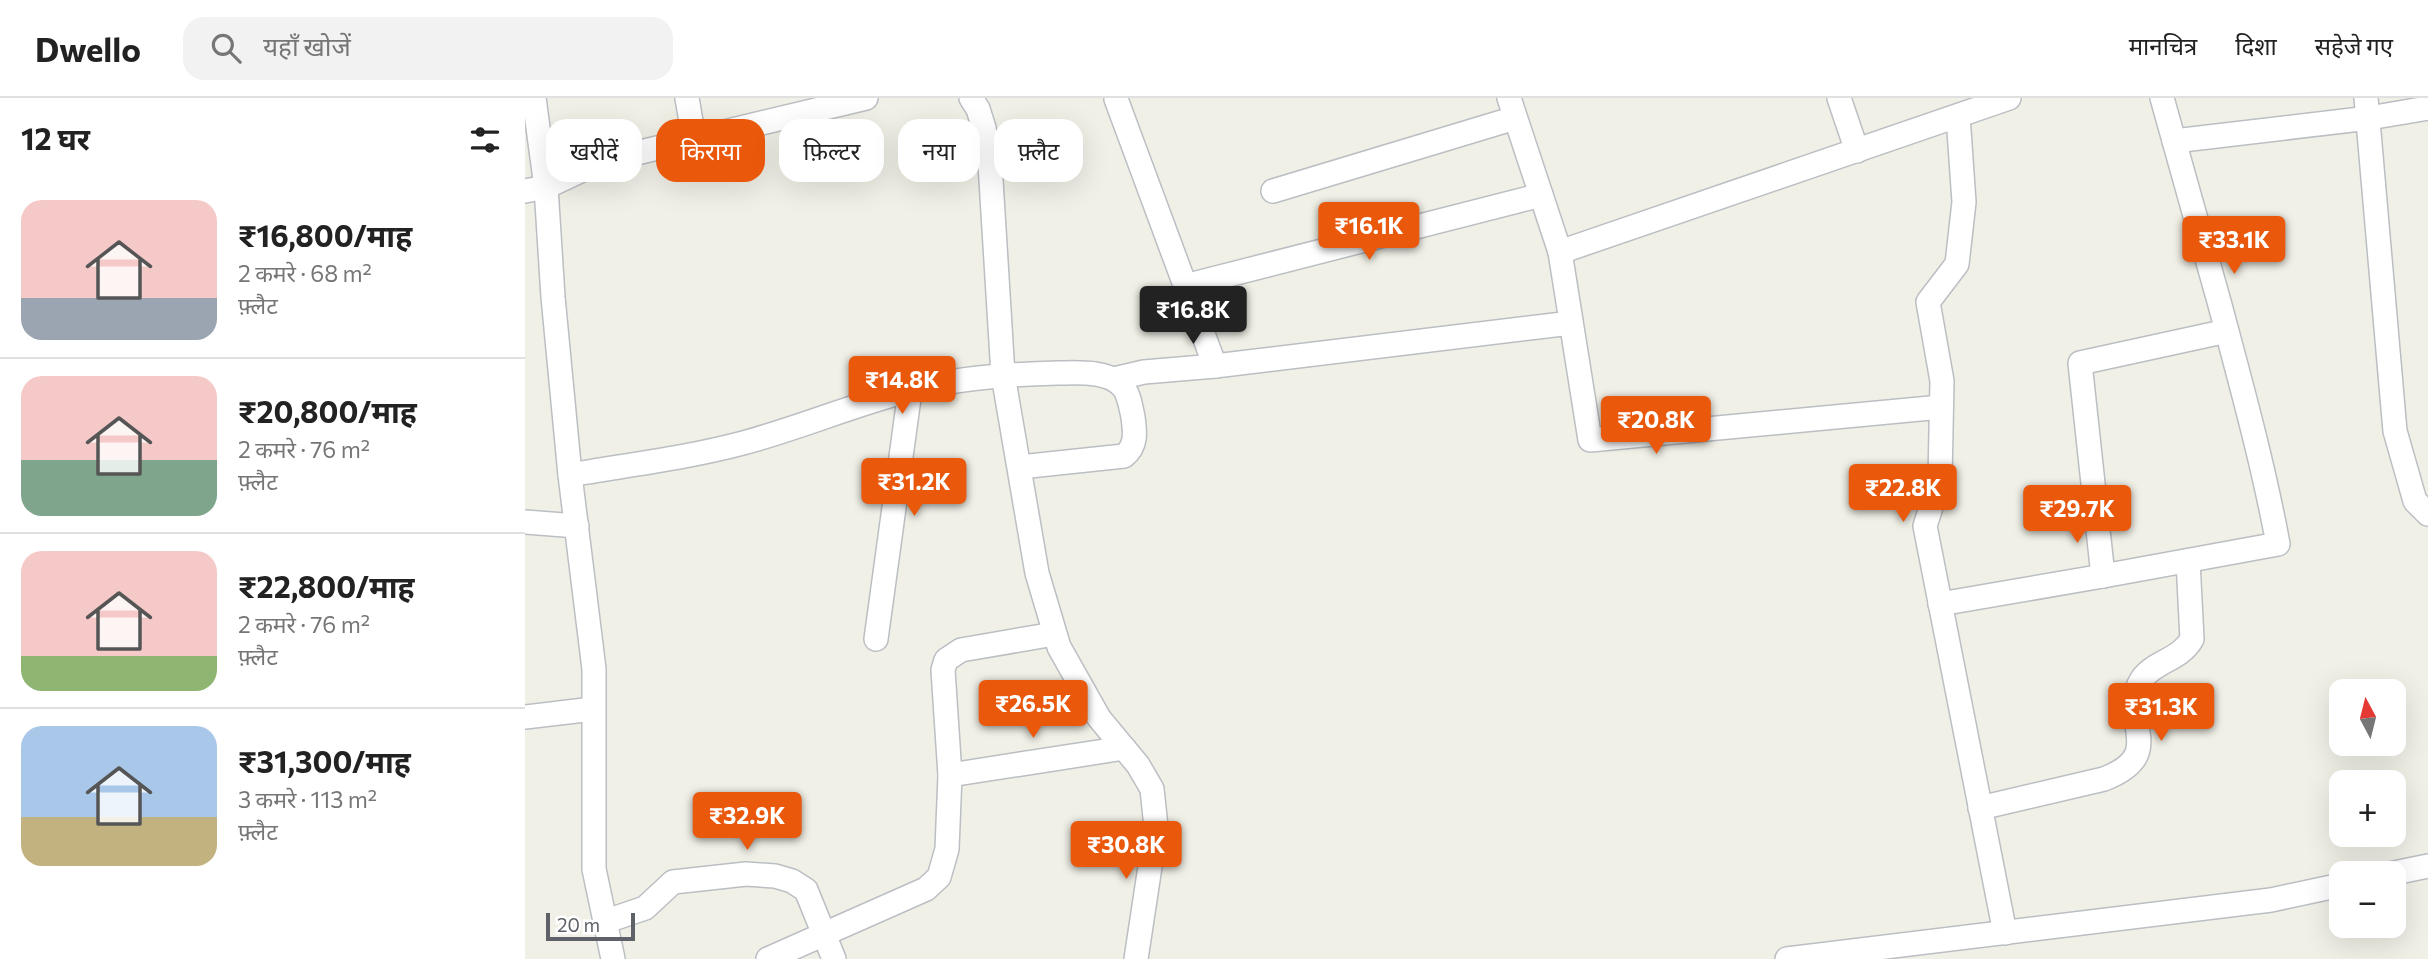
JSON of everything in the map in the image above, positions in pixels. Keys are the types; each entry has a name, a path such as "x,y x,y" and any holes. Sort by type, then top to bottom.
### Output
{"street":[{"path":"534,98 535,189 553,297 570,475 594,669 594,869 613,959"},
{"path":"687,98 691,119"},
{"path":"765,122 866,98"},
{"path":"971,98 984,128 990,163 1003,374 1037,573 1054,634 1099,719 1138,765 1153,797 1156,827 1136,959"},
{"path":"1117,98 1215,366"},
{"path":"1839,98 1857,151"},
{"path":"1560,252 2009,98"},
{"path":"1940,604 2278,544 2264,466 2162,98"},
{"path":"1273,191 1512,108 1560,252 1590,440 1941,407"},
{"path":"2175,141 2368,108 2428,108"},
{"path":"2368,108 2395,431 2415,501 2428,514"},
{"path":"1958,116 1963,202 1957,264 1928,302 1942,380 1940,479 1925,526 2005,933"},
{"path":"535,189 599,162 656,148"},
{"path":"1185,286 1541,195"},
{"path":"570,475 742,443 910,390 1003,374 1080,373 1114,379 1144,372 1215,366 1571,323"},
{"path":"2103,576 2080,363 2227,331"},
{"path":"1020,467 1118,458 1131,450 1134,428 1131,407 1124,387 1114,379"},
{"path":"876,639 910,390"},
{"path":"525,522 576,526"},
{"path":"1980,808 2104,779 2122,772 2133,763 2139,743 2135,709 2142,679 2153,669 2178,656 2192,639 2188,561"},
{"path":"768,959 926,889 939,877 947,849 950,775 943,670 946,660 961,650 1054,634"},
{"path":"525,718 593,709"},
{"path":"950,775 1124,748"},
{"path":"2406,871 2428,866"},
{"path":"604,922 645,908 673,881 746,874 775,876 792,881 806,890 834,959"},
{"path":"1787,959 2271,901 2329,888"}]}
